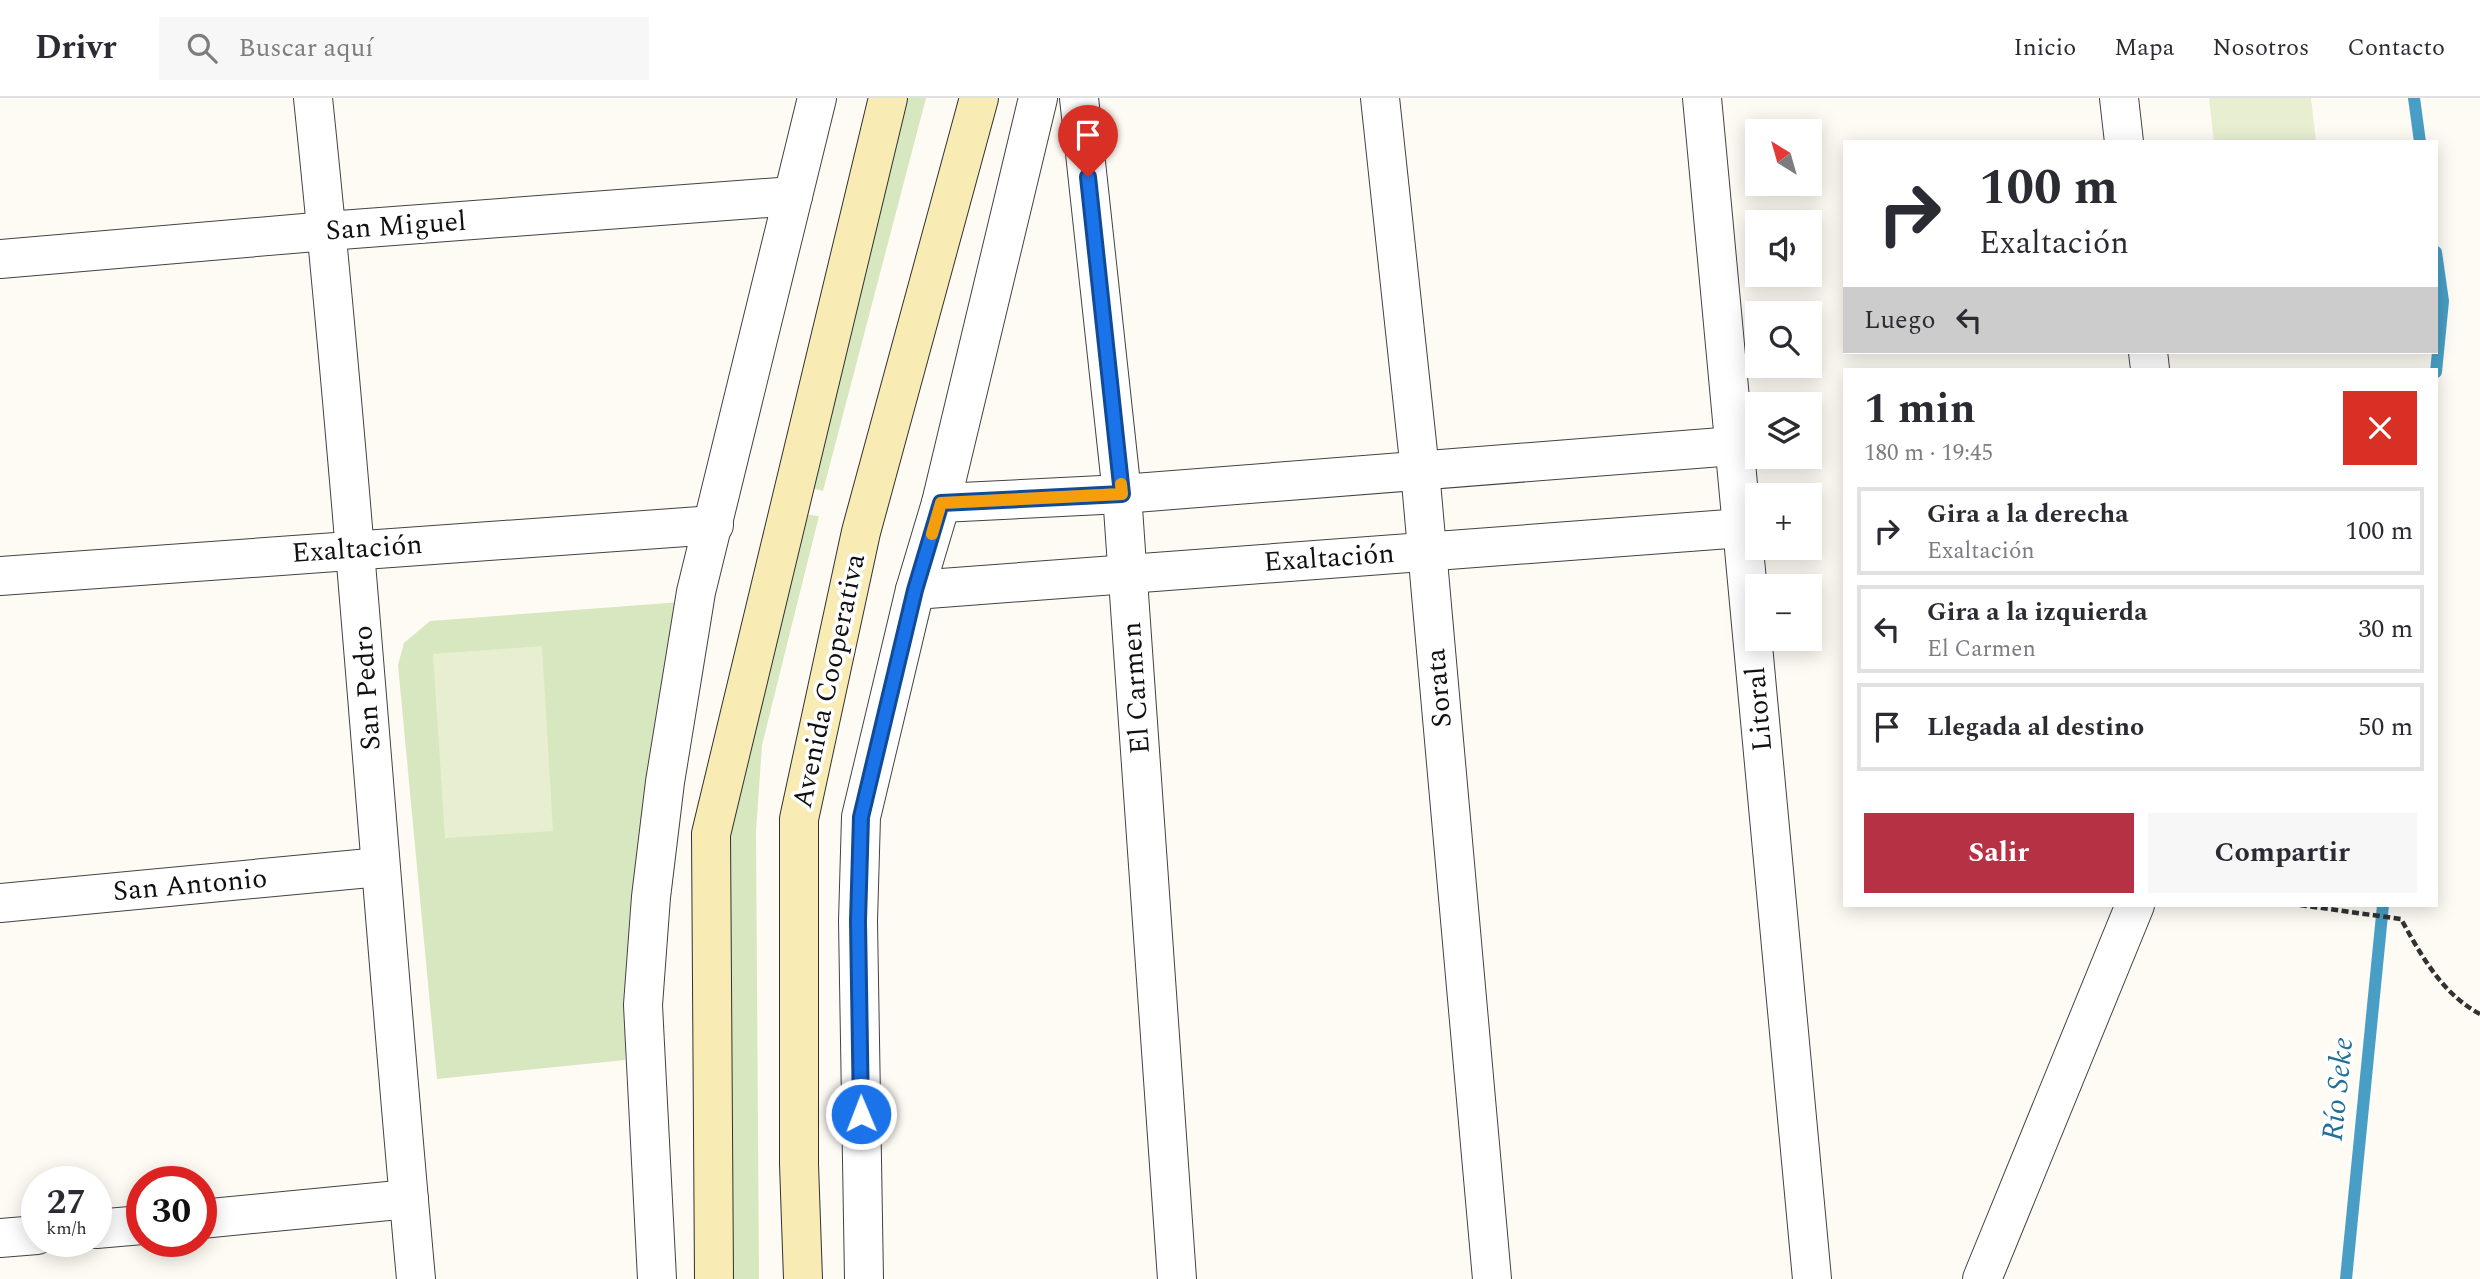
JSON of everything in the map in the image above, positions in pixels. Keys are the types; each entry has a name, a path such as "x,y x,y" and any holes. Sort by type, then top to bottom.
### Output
{"street":[{"name":"San Pedro","path":"313,98 357,549 380,867 416,1279"},
{"path":"657,1279 643,1005 651,897 665,782 696,592 817,98"},
{"path":"714,1279 711,834 888,98"},
{"name":"Avenida Cooperativa","path":"803,1279 799,1164 799,819 861,532 979,98"},
{"path":"864,1279 858,921 861,817 915,590 941,503 1038,98"},
{"name":"El Carmen","path":"1079,98 1122,494 1177,1279"},
{"name":"Sorata","path":"1380,98 1420,471 1492,1279"},
{"name":"Litoral","path":"1702,98 1812,1279"},
{"path":"2119,98 2124,140"},
{"name":"San Miguel","path":"0,259 793,196"},
{"path":"941,503 1122,494 1734,446"},
{"name":"Exaltación","path":"0,576 714,525"},
{"name":"Exaltación","path":"915,590 1742,528"},
{"name":"San Antonio","path":"0,903 380,867"},
{"path":"1982,1279 2134,907"},
{"path":"217,1217 409,1199"},
{"path":"0,1238 21,1236"}],"path":[{"path":"2308,907 2401,919 2427,966 2464,1005 2480,1014"}],"green space":[{"path":"893,98 926,98 823,491 790,482"},
{"path":"2209,98 2311,98 2316,140 2214,140"},
{"path":"783,512 819,516 762,745 756,831 759,1279 719,1279 713,827"},
{"path":"681,602 646,830 625,1060 437,1079 398,665 404,643 430,621"},
{"path":"542,646 553,831 445,838 433,654"}],"waterway":[{"name":"Río Seke","path":"2414,98 2420,140"},
{"name":"Río Seke","path":"2438,266 2443,301 2438,352"},
{"name":"Río Seke","path":"2436,368 2438,354"},
{"name":"Río Seke","path":"2346,1279 2383,907"}],"slow traffic":[{"path":"932,534 941,503 1122,494 1121,484"}],"route":[{"path":"861,1114 858,921 861,817 915,590 941,503 1122,494 1088,177"}]}
